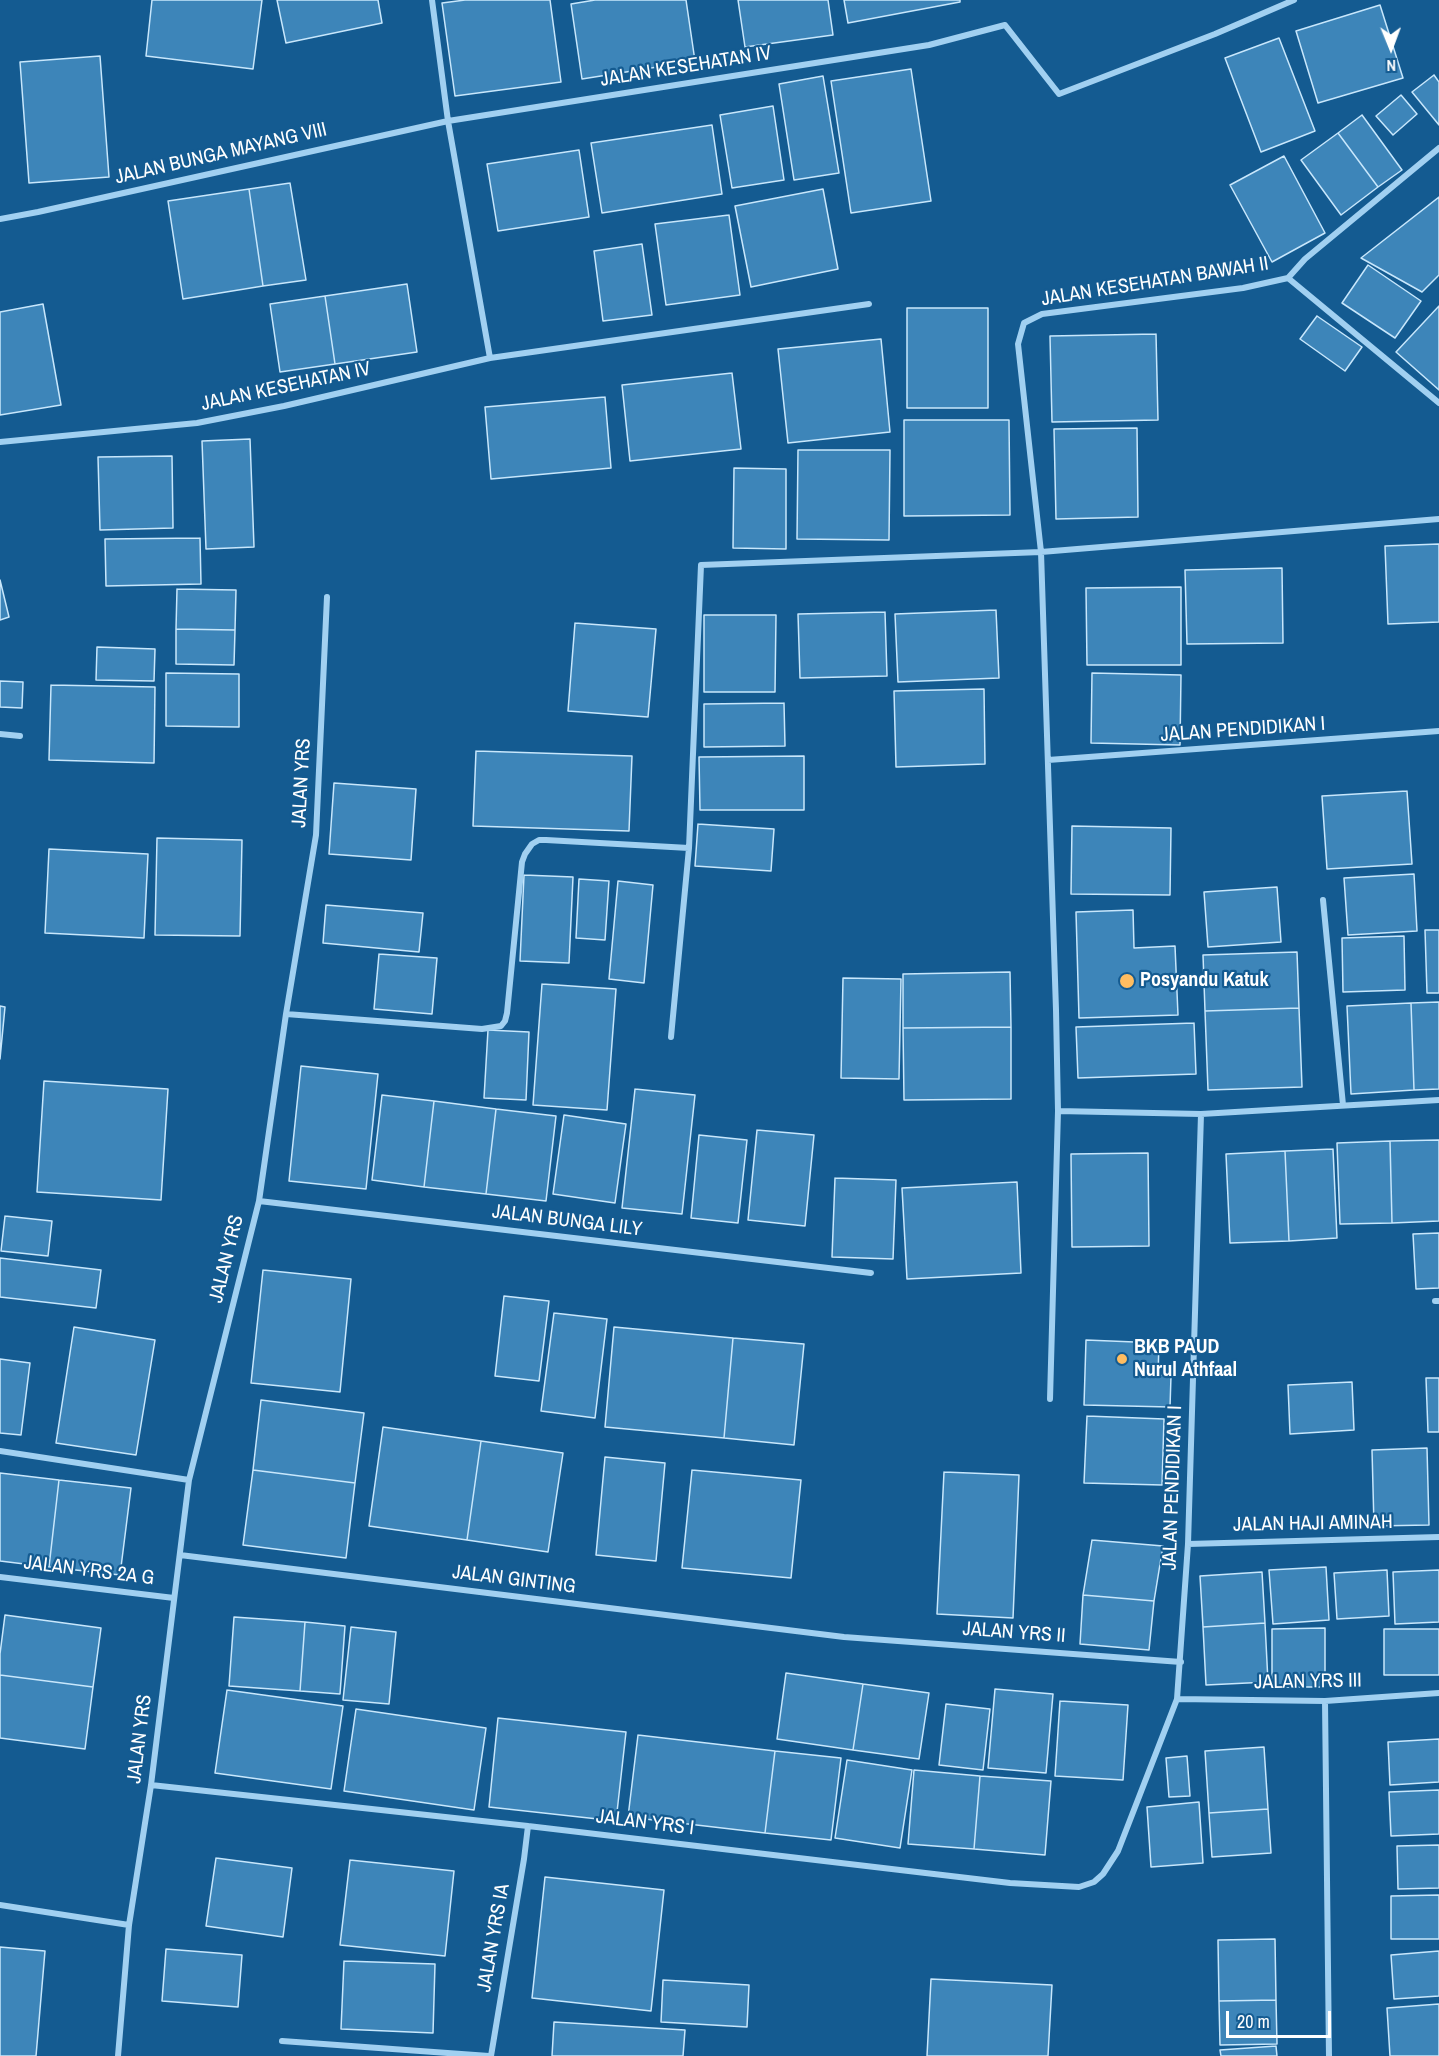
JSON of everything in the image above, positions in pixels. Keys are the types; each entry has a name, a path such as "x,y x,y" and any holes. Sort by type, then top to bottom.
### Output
{"street":[{"path":"432,0 448,121 490,358"},
{"name":"JALAN KESEHATAN IV","path":"448,121 929,45 1005,25 1059,94 1215,34 1294,0"},
{"name":"JALAN BUNGA MAYANG VIII","path":"0,219 448,121"},
{"name":"JALAN KESEHATAN BAWAH II","path":"1050,1399 1058,1111 1041,552 1018,344 1024,323 1042,314 1243,288 1288,278 1305,259 1439,148"},
{"path":"1288,278 1439,403"},
{"name":"JALAN KESEHATAN IV","path":"0,442 196,423 284,406 490,358 869,304"},
{"path":"671,1037 689,848 700,565 1041,552 1439,519"},
{"name":"JALAN YRS","path":"118,2056 129,1925 151,1785 189,1480 259,1201 286,1014 316,835 327,597"},
{"name":"JALAN PENDIDIKAN I","path":"1048,760 1439,731"},
{"path":"0,734 20,736"},
{"path":"286,1014 482,1029 501,1026 507,1013 522,862 532,843 546,840 689,848"},
{"path":"1323,900 1343,1105"},
{"path":"1058,1111 1201,1114 1439,1100"},
{"name":"JALAN PENDIDIKAN I","path":"1118,1851 1177,1699 1188,1544 1201,1114"},
{"name":"JALAN BUNGA LILY","path":"259,1201 871,1274"},
{"path":"0,1451 189,1480"},
{"name":"JALAN HAJI AMINAH","path":"1188,1544 1439,1537"},
{"name":"JALAN GINTING","path":"180,1555 844,1637"},
{"name":"JALAN YRS 2A G","path":"0,1576 174,1598"},
{"name":"JALAN YRS II","path":"844,1637 1181,1662"},
{"name":"JALAN YRS III","path":"1177,1699 1325,1701 1439,1694"},
{"path":"1325,1701 1329,2056"},
{"name":"JALAN YRS I","path":"151,1785 1010,1882 1079,1887 1086,1886 1103,1874 1118,1851"},
{"name":"JALAN YRS IA","path":"490,2056 528,1826"},
{"path":"0,1905 129,1925"},
{"path":"282,2041 490,2056"}],"building":[{"path":"152,0 262,0 253,69 146,56"},
{"path":"277,0 378,0 382,23 286,43"},
{"path":"465,0 550,0 561,82 455,96 442,3"},
{"path":"595,0 686,0 695,61 582,79 571,4"},
{"path":"738,0 828,0 833,35 745,47"},
{"path":"844,0 960,0 960,2 848,23"},
{"path":"1380,5 1403,78 1318,103 1296,31"},
{"path":"1279,38 1315,131 1261,152 1225,58"},
{"path":"100,56 109,177 29,183 20,62"},
{"path":"911,69 931,201 851,213 831,81"},
{"path":"1434,75 1439,82 1439,125 1412,92"},
{"path":"823,76 839,173 794,180 779,84"},
{"path":"1401,95 1417,114 1393,135 1376,116"},
{"path":"773,106 784,180 732,188 720,115"},
{"path":"1362,115 1402,170 1378,187 1338,133"},
{"path":"712,125 722,194 602,213 591,143"},
{"path":"1338,133 1378,187 1341,215 1301,160"},
{"path":"579,150 589,217 498,231 487,164"},
{"path":"1284,156 1325,233 1272,262 1230,185"},
{"path":"290,183 306,280 263,286 249,189"},
{"path":"249,189 263,286 183,299 168,201"},
{"path":"823,189 838,269 751,287 735,206"},
{"path":"1439,197 1439,275 1422,292 1361,258"},
{"path":"729,215 740,295 666,305 655,224"},
{"path":"642,244 652,315 603,321 594,251"},
{"path":"1368,265 1421,301 1395,338 1342,303"},
{"path":"407,284 417,352 335,364 325,296"},
{"path":"325,296 335,364 280,372 270,304"},
{"path":"43,304 61,405 0,415 0,312"},
{"path":"1439,306 1439,390 1396,352"},
{"path":"907,308 988,308 988,408 907,408"},
{"path":"1317,316 1362,347 1345,371 1300,339"},
{"path":"1156,334 1158,420 1052,422 1050,336"},
{"path":"881,339 890,432 788,443 778,349"},
{"path":"732,373 741,449 630,461 622,385"},
{"path":"605,397 611,468 491,479 485,407"},
{"path":"904,420 1009,420 1010,515 904,516"},
{"path":"1137,428 1138,517 1056,519 1054,429"},
{"path":"250,439 254,547 206,549 202,441"},
{"path":"798,450 890,450 889,540 797,539"},
{"path":"172,456 173,528 100,530 98,457"},
{"path":"734,468 786,469 786,549 733,548"},
{"path":"200,538 201,584 106,586 105,539"},
{"path":"1439,544 1439,622 1388,624 1385,546"},
{"path":"1282,568 1283,643 1187,644 1185,570"},
{"path":"0,580 9,617 0,620"},
{"path":"1181,587 1181,665 1087,665 1086,588"},
{"path":"177,589 236,590 235,630 176,629"},
{"path":"996,610 999,678 898,682 895,614"},
{"path":"885,612 887,676 800,678 798,614"},
{"path":"704,615 776,615 775,692 704,692"},
{"path":"575,623 656,629 648,717 568,711"},
{"path":"176,629 235,630 234,665 176,664"},
{"path":"97,647 155,649 154,681 96,680"},
{"path":"166,673 239,674 239,727 166,726"},
{"path":"1092,673 1181,675 1180,745 1091,743"},
{"path":"0,681 23,682 22,708 0,707"},
{"path":"51,685 155,687 154,763 49,760"},
{"path":"984,689 985,764 896,767 894,691"},
{"path":"784,703 785,746 704,747 704,704"},
{"path":"476,751 632,756 629,831 473,826"},
{"path":"804,756 804,810 700,810 699,757"},
{"path":"334,783 416,789 411,860 329,854"},
{"path":"1407,791 1412,864 1327,869 1322,796"},
{"path":"698,824 774,829 771,871 695,866"},
{"path":"1072,826 1171,828 1170,895 1071,894"},
{"path":"157,838 242,840 240,936 155,935"},
{"path":"49,849 148,854 144,938 45,933"},
{"path":"1414,874 1417,931 1348,935 1344,878"},
{"path":"524,875 573,877 569,963 520,961"},
{"path":"579,879 609,881 605,940 576,938"},
{"path":"618,881 653,885 644,983 609,979"},
{"path":"1277,887 1281,942 1208,947 1204,892"},
{"path":"326,905 423,913 419,952 323,943"},
{"name":"Posyandu Katuk","path":"1133,910 1134,948 1175,946 1178,1015 1079,1018 1076,912"},
{"path":"1425,930 1439,930 1439,993 1427,993"},
{"path":"1404,936 1405,990 1343,992 1342,938"},
{"path":"1297,952 1299,1008 1205,1011 1203,955"},
{"path":"379,954 437,958 432,1014 374,1009"},
{"path":"1010,972 1011,1027 903,1028 903,974"},
{"path":"843,978 901,979 899,1079 841,1078"},
{"path":"542,984 616,989 607,1110 533,1105"},
{"path":"1439,1002 1439,1089 1414,1090 1411,1003"},
{"path":"1411,1003 1414,1090 1351,1094 1347,1006"},
{"path":"0,1006 5,1007 0,1059"},
{"path":"1299,1008 1302,1087 1208,1090 1205,1011"},
{"path":"1194,1023 1196,1074 1078,1078 1076,1027"},
{"path":"1011,1027 1011,1099 904,1100 903,1028"},
{"path":"488,1030 529,1032 526,1100 484,1098"},
{"path":"301,1066 378,1074 366,1189 289,1181"},
{"path":"44,1081 168,1089 161,1200 37,1192"},
{"path":"635,1089 695,1095 682,1214 622,1208"},
{"path":"382,1095 434,1101 424,1187 372,1180"},
{"path":"434,1101 496,1109 486,1194 424,1187"},
{"path":"496,1109 556,1116 546,1201 486,1194"},
{"path":"564,1115 626,1124 615,1203 553,1194"},
{"path":"757,1130 814,1135 805,1226 748,1220"},
{"path":"699,1135 747,1140 738,1223 691,1218"},
{"path":"1439,1140 1439,1221 1392,1223 1390,1141"},
{"path":"1390,1141 1392,1223 1340,1224 1337,1143"},
{"path":"1333,1149 1337,1238 1289,1241 1285,1151"},
{"path":"1285,1151 1289,1241 1230,1243 1226,1154"},
{"path":"1148,1153 1149,1246 1072,1247 1071,1154"},
{"path":"835,1178 896,1180 893,1259 832,1257"},
{"path":"1017,1182 1021,1273 907,1279 902,1188"},
{"path":"5,1216 52,1221 48,1256 1,1251"},
{"path":"1439,1233 1439,1288 1416,1289 1413,1234"},
{"path":"0,1258 101,1270 96,1308 0,1297"},
{"path":"263,1270 351,1279 340,1392 251,1383"},
{"path":"504,1296 549,1301 539,1381 495,1376"},
{"path":"554,1313 607,1319 595,1418 541,1411"},
{"path":"74,1327 155,1340 136,1455 56,1443"},
{"path":"614,1327 733,1338 724,1438 605,1427"},
{"path":"733,1338 804,1344 794,1445 724,1438"},
{"name":"BKB PAUD Nurul Athfaal","path":"1086,1340 1159,1343 1158,1375 1171,1376 1170,1407 1084,1405"},
{"path":"0,1359 30,1363 21,1435 0,1433"},
{"path":"1426,1378 1439,1378 1439,1432 1428,1432"},
{"path":"1352,1382 1354,1430 1290,1434 1288,1385"},
{"path":"261,1400 364,1413 355,1483 253,1470"},
{"path":"1087,1416 1164,1419 1162,1485 1084,1483"},
{"path":"383,1427 481,1441 467,1540 369,1526"},
{"path":"481,1441 563,1453 548,1552 467,1540"},
{"path":"1427,1448 1429,1525 1374,1526 1372,1450"},
{"path":"605,1457 665,1463 656,1561 596,1555"},
{"path":"253,1470 355,1483 346,1558 243,1545"},
{"path":"692,1470 801,1480 791,1578 682,1568"},
{"path":"944,1472 1019,1475 1013,1618 937,1614"},
{"path":"0,1473 59,1480 49,1567 0,1561"},
{"path":"59,1480 131,1488 120,1575 49,1567"},
{"path":"1092,1540 1163,1546 1154,1601 1083,1595"},
{"path":"1326,1567 1329,1620 1273,1624 1269,1570"},
{"path":"1387,1570 1389,1616 1337,1619 1334,1573"},
{"path":"1439,1570 1439,1622 1395,1624 1393,1572"},
{"path":"1262,1572 1265,1623 1203,1627 1200,1576"},
{"path":"1083,1595 1154,1601 1149,1650 1080,1644"},
{"path":"5,1615 101,1628 93,1687 0,1675"},
{"path":"234,1617 305,1622 300,1691 229,1686"},
{"path":"305,1622 345,1626 340,1694 300,1691"},
{"path":"1265,1623 1268,1682 1206,1685 1203,1627"},
{"path":"351,1627 396,1632 389,1704 343,1700"},
{"path":"1325,1628 1325,1687 1272,1687 1272,1629"},
{"path":"1384,1629 1439,1629 1439,1675 1384,1675"},
{"path":"786,1673 863,1684 853,1750 777,1739"},
{"path":"0,1675 93,1687 85,1749 0,1738"},
{"path":"863,1684 929,1693 919,1759 853,1750"},
{"path":"995,1689 1053,1694 1046,1773 988,1768"},
{"path":"227,1690 343,1706 331,1789 215,1773"},
{"path":"1060,1701 1128,1705 1123,1780 1055,1776"},
{"path":"946,1704 990,1709 983,1770 939,1765"},
{"path":"356,1709 486,1728 474,1810 344,1791"},
{"path":"498,1718 626,1732 616,1821 489,1807"},
{"path":"638,1735 775,1751 765,1833 628,1817"},
{"path":"1439,1739 1439,1782 1390,1785 1388,1742"},
{"path":"1264,1747 1268,1809 1209,1813 1205,1751"},
{"path":"775,1751 841,1758 831,1840 765,1833"},
{"path":"1187,1756 1190,1796 1169,1797 1166,1758"},
{"path":"847,1760 912,1770 900,1848 835,1838"},
{"path":"914,1770 980,1776 974,1849 908,1844"},
{"path":"980,1776 1051,1781 1045,1855 974,1849"},
{"path":"1439,1790 1439,1834 1391,1836 1389,1792"},
{"path":"1199,1802 1203,1863 1151,1867 1147,1807"},
{"path":"1268,1809 1271,1853 1212,1857 1209,1813"},
{"path":"1439,1845 1439,1888 1398,1889 1397,1846"},
{"path":"216,1858 292,1868 283,1937 206,1926"},
{"path":"350,1860 454,1871 445,1956 340,1945"},
{"path":"545,1877 664,1890 651,2011 532,1998"},
{"path":"1439,1895 1439,1939 1391,1939 1391,1896"},
{"path":"1275,1939 1276,2000 1219,2001 1218,1940"},
{"path":"0,1947 45,1951 36,2056 0,2056"},
{"path":"166,1949 242,1955 238,2007 162,2001"},
{"path":"1439,1951 1439,1996 1394,1999 1391,1955"},
{"path":"344,1961 435,1964 433,2033 341,2029"},
{"path":"931,1979 1052,1985 1048,2056 927,2056"},
{"path":"663,1980 749,1985 747,2027 661,2022"},
{"path":"1276,2000 1277,2044 1220,2045 1219,2001"},
{"path":"1439,2004 1439,2056 1390,2056 1387,2008"},
{"path":"554,2022 685,2030 683,2056 552,2056"},
{"path":"1276,2046 1277,2056 1221,2056 1220,2050"}],"place":[{"name":"Posyandu Katuk","path":"1127,981"},
{"name":"BKB PAUD Nurul Athfaal","path":"1122,1359"}]}
